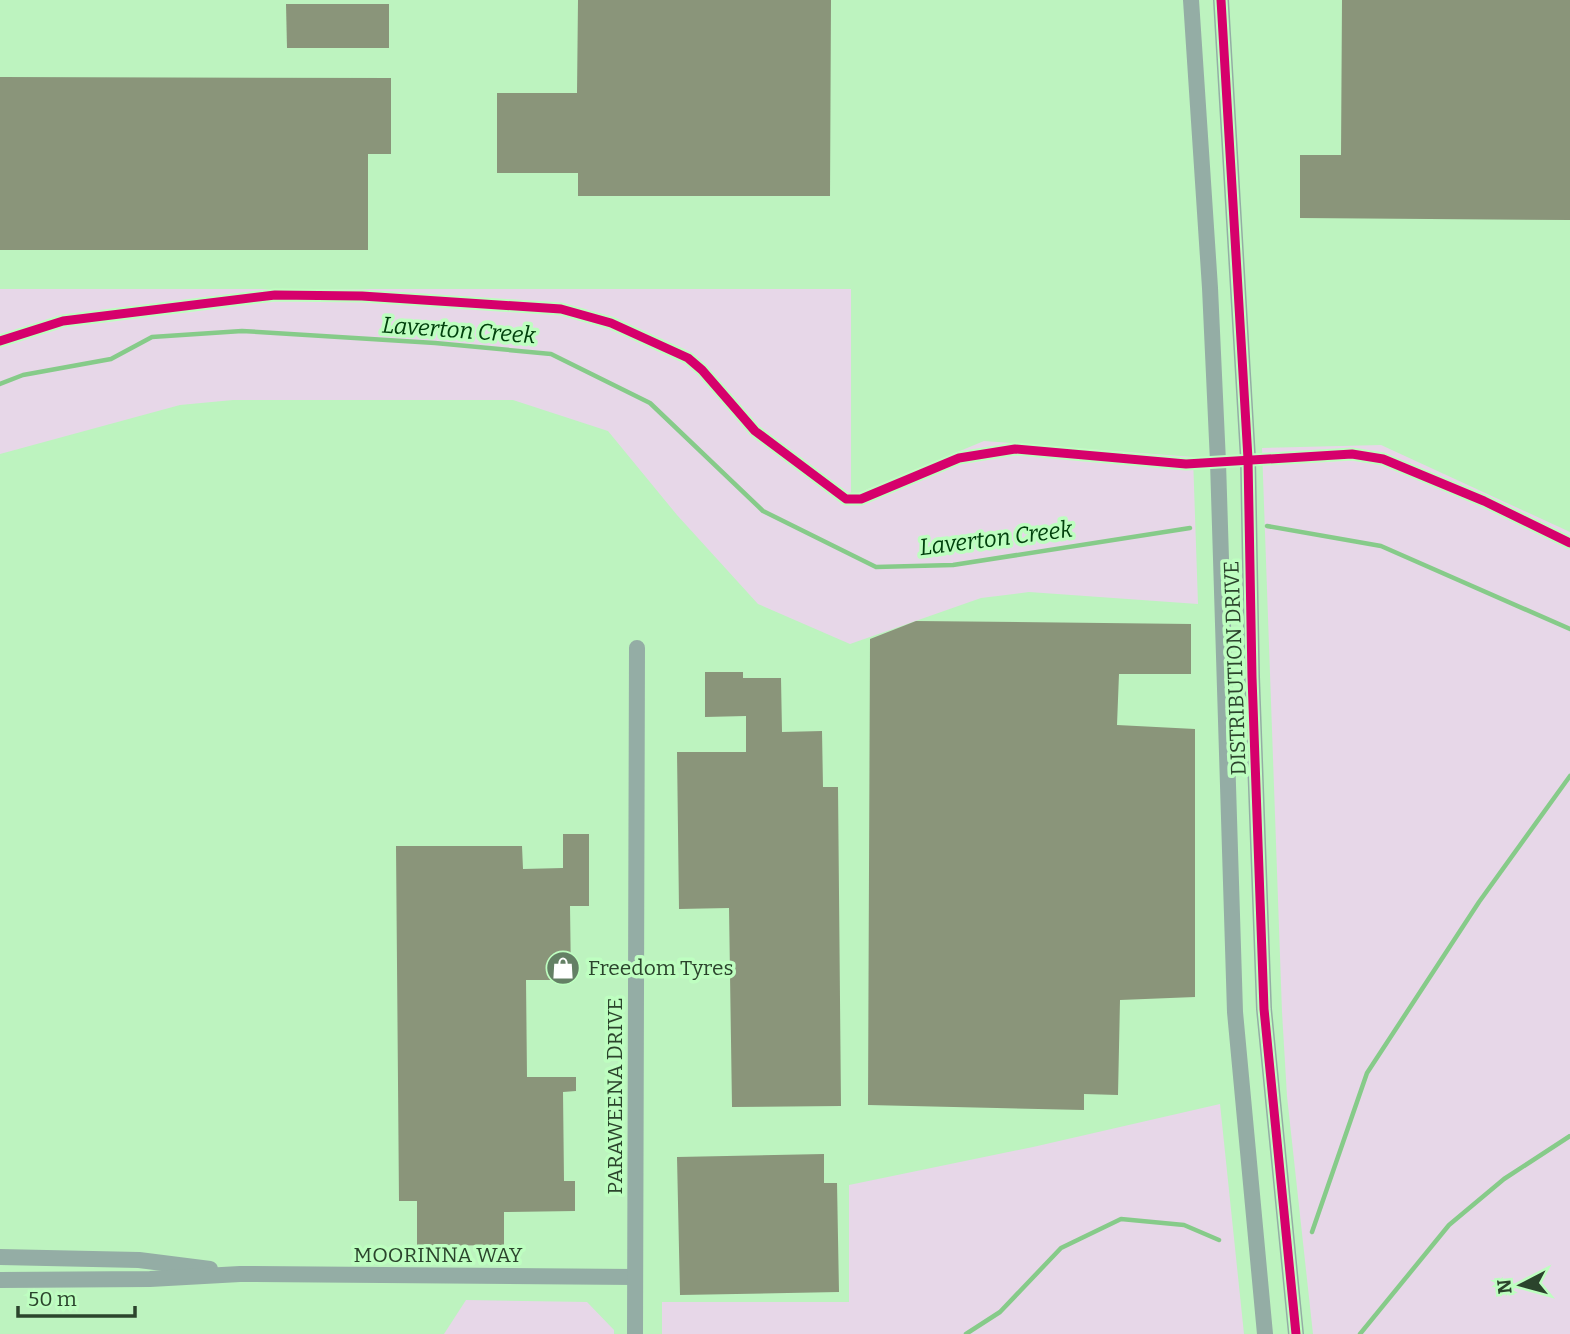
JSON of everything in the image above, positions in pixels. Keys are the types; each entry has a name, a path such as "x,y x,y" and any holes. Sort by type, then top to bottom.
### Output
{"street":[{"name":"DISTRIBUTION DRIVE","path":"1191,0 1215,388 1235,1012 1265,1334"},
{"name":"DISTRIBUTION DRIVE","path":"1221,0 1244,383 1264,1009 1297,1334"},
{"path":"1204,208 1234,205"},
{"path":"1215,388 1244,383"},
{"name":"PARAWEENA DRIVE","path":"635,1334 637,648"},
{"path":"1231,899 1260,898"},
{"path":"1240,1062 1269,1059"},
{"name":"MOORINNA WAY","path":"0,1257 139,1259 240,1274"},
{"name":"MOORINNA WAY","path":"0,1280 150,1279 240,1274 635,1278"}],"shaded area":[{"path":"0,0 1570,0 1570,1334 0,1334"},
{"path":"0,289 851,289 851,496 984,441 1193,457 1198,604 1029,592 981,598 850,644 758,604 677,515 608,431 513,400 233,400 180,405 0,454"},
{"path":"1381,445 1570,532 1570,1334 1313,1334 1287,1096 1282,1012 1262,448"},
{"path":"1220,1104 1244,1334 662,1334 662,1302 849,1302 849,1185 1033,1147"},
{"path":"466,1300 587,1302 614,1330 614,1334 444,1334"}],"building":[{"path":"578,0 831,0 830,196 578,196 578,173 497,173 497,93 577,93"},
{"path":"1342,0 1570,0 1570,220 1300,218 1300,155 1341,155"},
{"path":"286,4 389,4 389,48 287,48"},
{"path":"0,77 391,78 391,154 368,154 368,250 0,250"},
{"path":"916,621 1191,624 1191,674 1119,674 1117,725 1195,729 1195,997 1120,1000 1118,1095 1084,1094 1084,1110 868,1105 870,639"},
{"path":"705,672 743,672 743,678 781,678 782,732 822,731 823,787 838,787 841,1106 732,1107 729,908 679,909 677,752 746,752 746,716 705,717"},
{"path":"563,834 589,834 589,906 570,906 571,980 526,980 527,1077 576,1077 576,1091 563,1092 564,1181 575,1181 575,1211 504,1212 504,1245 417,1246 417,1201 399,1201 396,846 522,846 523,869 563,868"},
{"path":"824,1154 824,1183 837,1183 839,1292 680,1295 677,1157"}],"waterway":[{"name":"Laverton Creek","path":"0,384 23,375 111,359 152,337 242,331 435,343 551,354 650,403 763,511 876,567 953,565 1190,528"},
{"name":"Laverton Creek","path":"1267,526 1381,546 1570,629"},
{"path":"1312,1232 1367,1073 1479,902 1570,776"},
{"path":"1360,1334 1449,1225 1504,1179 1570,1136"},
{"path":"966,1334 1000,1312 1061,1248 1121,1219 1184,1225 1219,1240"}],"cycle path":[{"path":"1221,0 1248,459 1252,677 1264,1009 1296,1334"},
{"path":"0,341 63,321 275,295 362,296 561,309 611,323 688,358 702,370 755,431 846,499 861,499 959,458 1015,449 1186,464 1352,454 1383,459 1484,501 1570,543"}],"place":[{"name":"Freedom Tyres","path":"563,968"}]}
